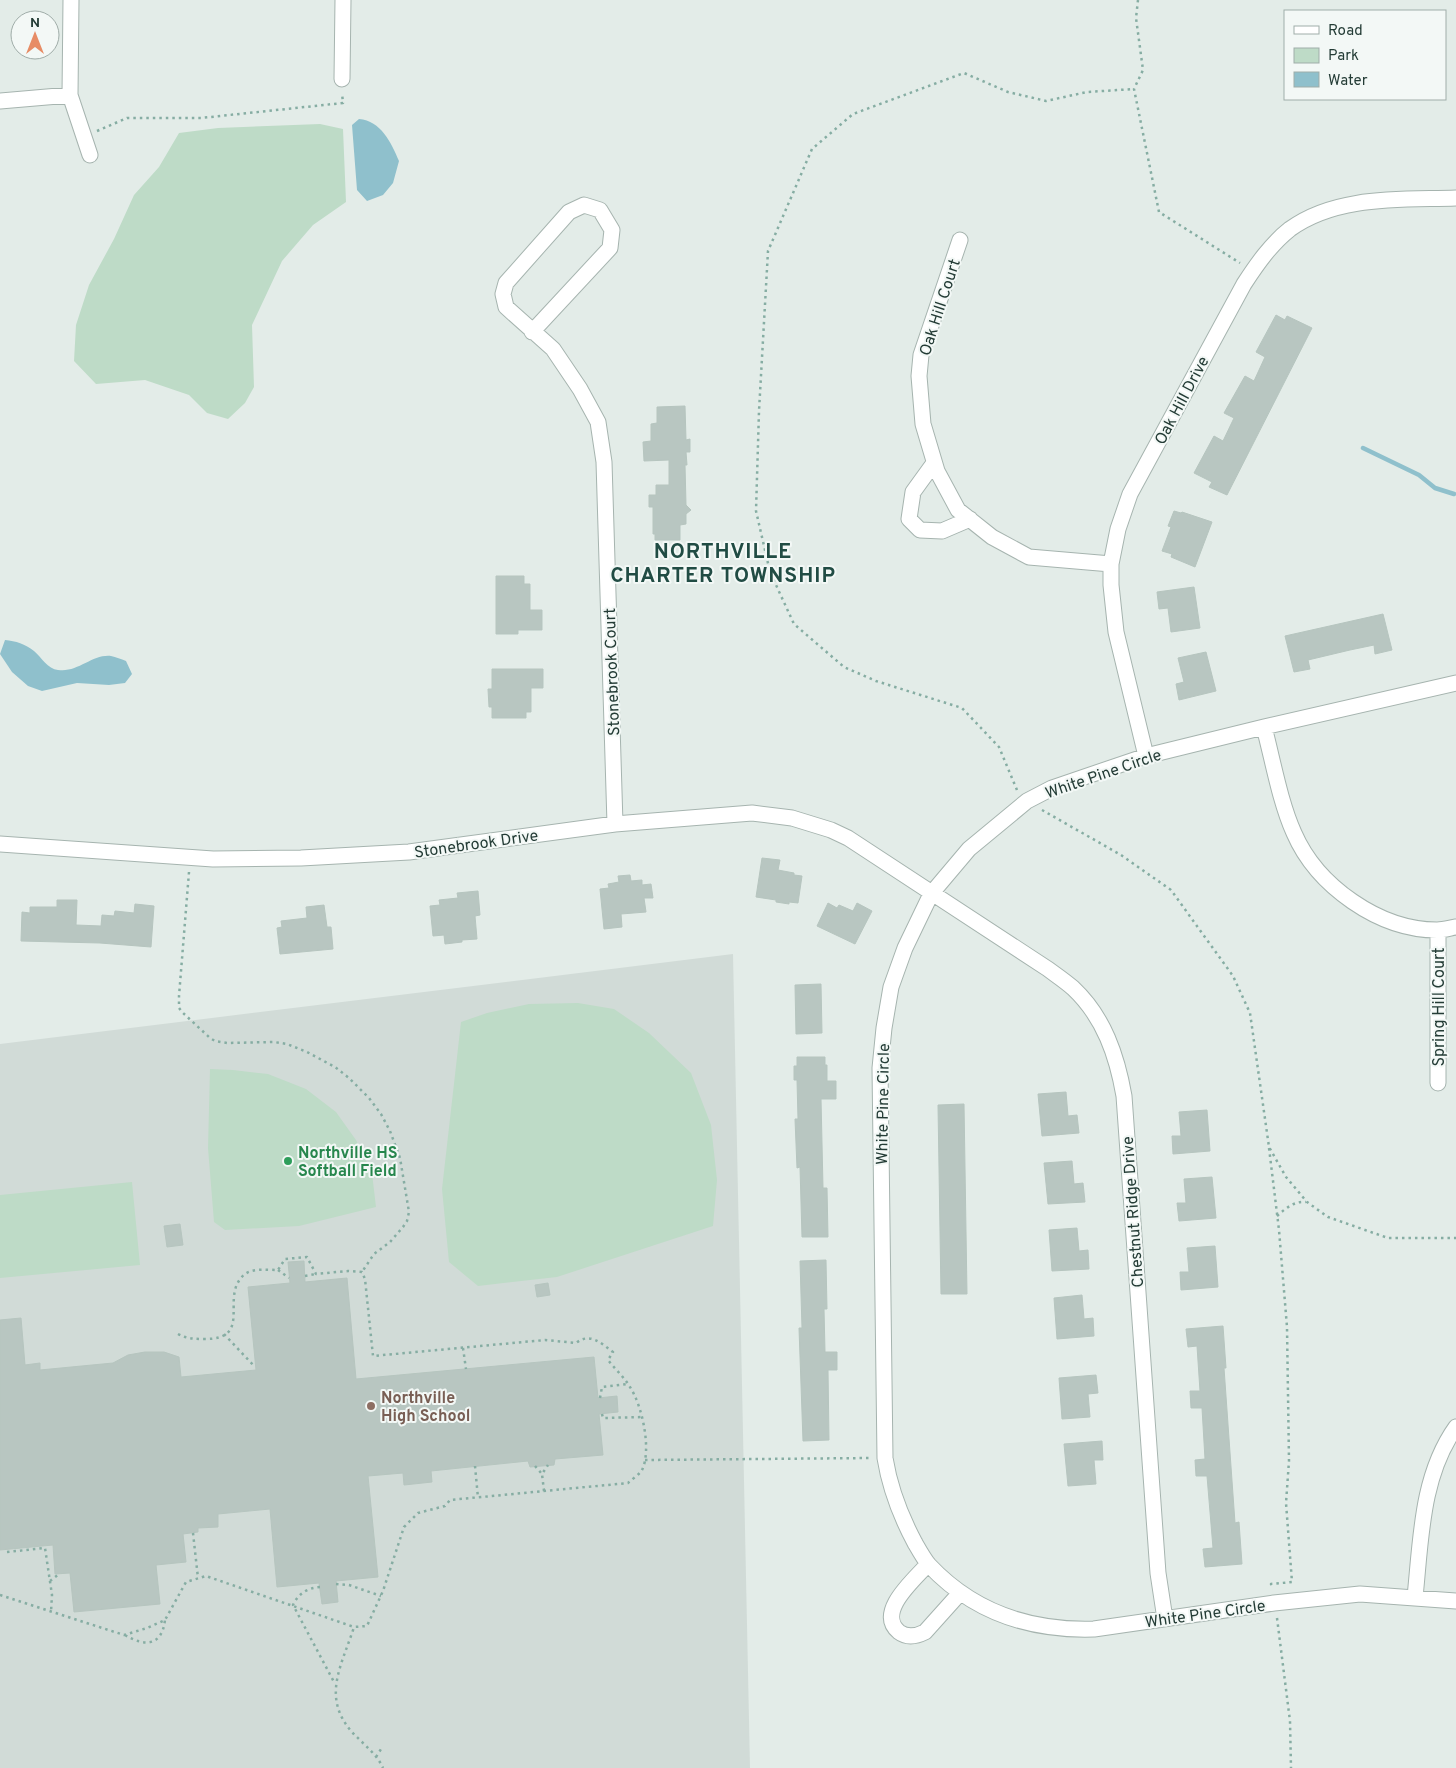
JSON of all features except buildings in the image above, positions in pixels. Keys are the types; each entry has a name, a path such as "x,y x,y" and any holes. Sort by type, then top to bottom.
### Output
{"street":[{"path":"71,0 70,95 90,155"},
{"path":"342,79 343,0"},
{"path":"0,101 70,95"},
{"name":"Oak Hill Drive","path":"1146,756 1116,632 1111,564 1118,529 1130,494 1252,271 1274,244 1291,229 1312,217 1332,209 1352,204 1456,198"},
{"name":"Stonebrook Court","path":"532,332 610,248 612,230 600,210 584,205 569,212 506,283 503,294 506,308 532,332 553,349 580,389 598,422 604,462 615,824"},
{"name":"Oak Hill Court","path":"960,240 922,356 919,376 923,424 937,471 958,510 992,538 1029,557 1111,564"},
{"path":"934,463 913,492 909,518 920,530 942,532 970,519"},
{"name":"White Pine Circle","path":"1456,683 1146,756 1052,788 1027,802 969,849 931,894 905,948 892,987 884,1028 880,1068 884,1458 892,1493 903,1520 928,1564 960,1593 1006,1617 1042,1627 1068,1630 1094,1629 1274,1603 1360,1594 1456,1601"},
{"path":"1264,727 1286,812 1294,834 1309,860 1330,883 1348,899 1368,912 1395,923 1438,930 1456,927"},
{"name":"Stonebrook Drive","path":"0,844 213,859 301,858 409,852 615,824 752,813 792,818 832,830 848,838 931,894"},
{"name":"Chestnut Ridge Drive","path":"931,894 1048,969 1074,989 1090,1007 1111,1044 1124,1096 1158,1573 1165,1619"},
{"name":"Spring Hill Court","path":"1438,930 1438,1083"},
{"path":"1415,1597 1429,1489 1442,1451 1456,1427"},
{"path":"928,1564 896,1601 892,1620 898,1631 908,1636 918,1636 925,1632 960,1593"}],"path":[{"path":"1138,0 1136,18 1143,70 1134,89 1159,212 1252,271"},
{"path":"1134,89 1087,92 1046,100 1008,92 964,73 853,114 812,148 768,251 758,411 756,511 770,572 794,624 844,667 876,681 962,708 999,748 1018,793 1027,802 1121,855 1171,890 1233,976 1250,1013 1269,1147 1287,1327 1289,1461 1286,1503 1292,1582 1271,1584 1290,1721 1290,1768"},
{"path":"84,136 127,118 201,118 343,103 342,79"},
{"path":"190,857 179,1008 203,1033 215,1041 287,1044 318,1057 335,1067 369,1098 381,1114 397,1148 408,1203 408,1221 390,1242 374,1254 362,1272"},
{"path":"1269,1147 1286,1177 1307,1202 1328,1217 1388,1238 1456,1238"},
{"path":"1277,1216 1287,1207 1298,1201 1307,1202"},
{"path":"278,1270 285,1259 307,1257 316,1274"},
{"path":"178,1334 185,1338 216,1339 229,1332 233,1324 235,1292 241,1277 254,1270 278,1270 289,1278"},
{"path":"305,1276 348,1271 362,1272"},
{"path":"0,1595 124,1635 142,1643 151,1643 164,1631 165,1618 186,1582 206,1576 354,1627 367,1626 381,1596 404,1527 418,1513 445,1506 450,1500 628,1483 641,1471 645,1460 643,1417 628,1384 608,1360 613,1352 594,1338 582,1338 576,1342 545,1340 373,1356 365,1279 362,1272"},
{"path":"224,1334 256,1367"},
{"path":"463,1348 466,1369"},
{"path":"600,1398 602,1387 628,1384"},
{"path":"602,1414 603,1418 610,1419 643,1417"},
{"path":"645,1460 884,1458"},
{"path":"542,1474 548,1465"},
{"path":"475,1466 478,1498"},
{"path":"535,1466 542,1474 544,1491"},
{"path":"193,1533 198,1578"},
{"path":"7,1552 45,1548 50,1581 51,1612"},
{"path":"50,1581 59,1574"},
{"path":"336,1584 349,1585 381,1596"},
{"path":"293,1605 297,1596 312,1588 320,1587"},
{"path":"293,1605 335,1683 340,1717 376,1757 383,1768"},
{"path":"124,1635 147,1628 165,1618"},
{"path":"335,1683 354,1627"},
{"path":"376,1757 383,1746"}],"shaded area":[{"name":"Northville High School","path":"733,954 750,1768 0,1768 0,1044"}],"green space":[{"path":"320,124 343,129 346,202 313,225 282,261 252,325 254,387 245,403 228,419 207,413 189,395 145,380 96,384 74,361 76,325 89,285 114,239 134,195 159,167 179,133 218,128"},
{"path":"578,1003 614,1009 649,1033 691,1073 711,1125 717,1180 713,1226 557,1277 478,1286 449,1262 442,1189 461,1022 487,1013 529,1004"},
{"name":"Northville HS Softball Field","path":"210,1069 268,1074 306,1089 336,1112 356,1140 372,1173 376,1207 299,1226 225,1230 214,1222 208,1148"},
{"path":"132,1182 140,1265 0,1278 0,1195"}],"water":[{"path":"359,119 379,128 389,140 399,161 393,183 383,195 367,201 357,190 352,125"},
{"path":"5,640 27,646 54,669 72,669 104,656 111,656 126,661 132,674 125,683 109,685 77,683 42,691 28,686 12,672 0,654"}],"waterway":[{"path":"1363,448 1419,475 1435,488 1454,494"}],"place":[{"name":"Northville HS Softball Field","path":"288,1161"},
{"name":"Northville High School","path":"371,1406"}],"district":[{"name":"NORTHVILLE CHARTER TOWNSHIP","path":"723,563"}]}
